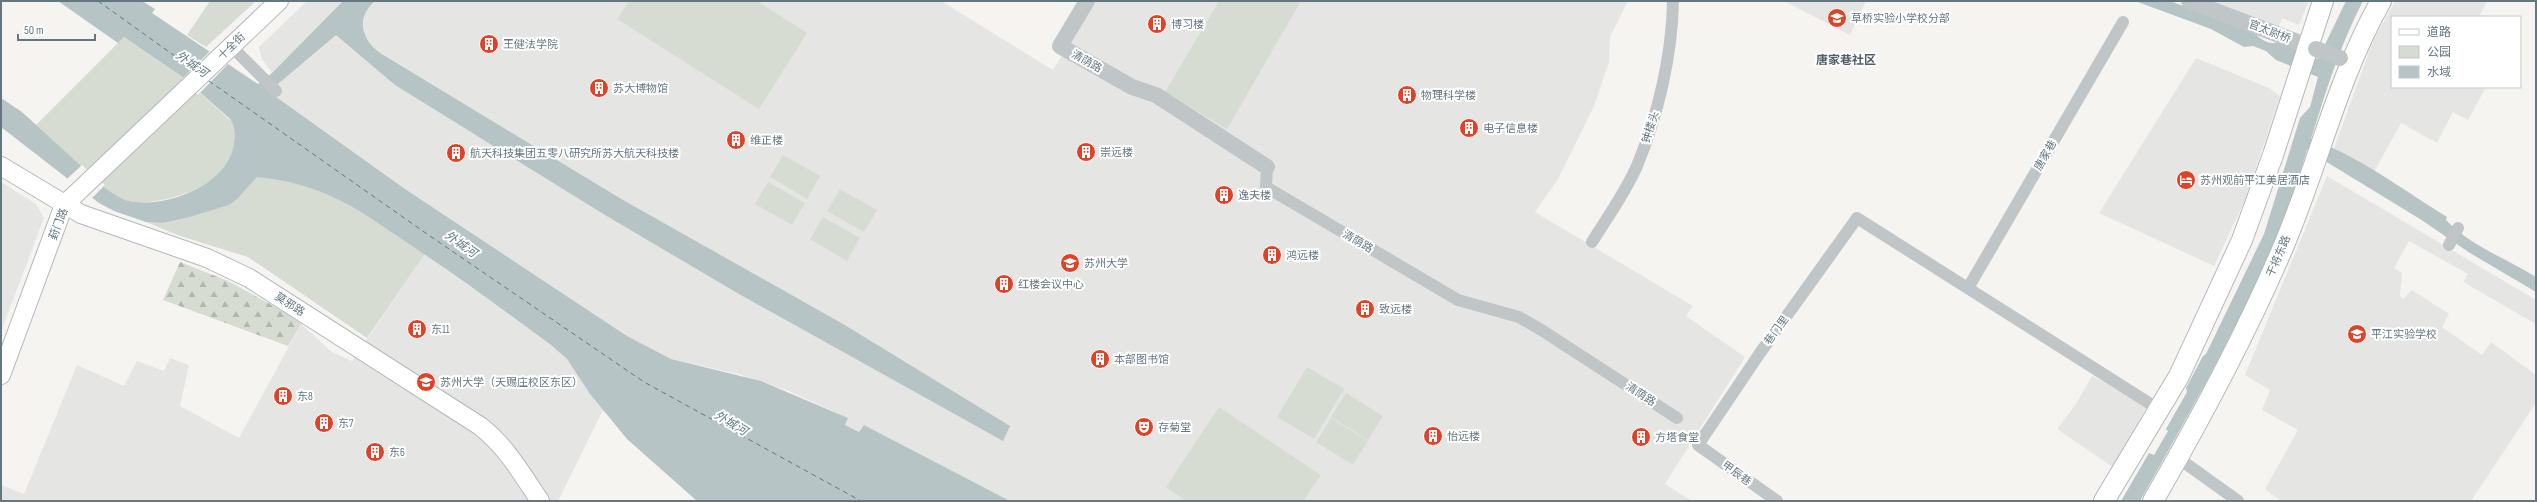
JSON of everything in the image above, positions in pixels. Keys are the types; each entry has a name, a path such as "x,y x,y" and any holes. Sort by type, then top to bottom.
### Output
{"main road":[{"name":"十全街","path":"184,92 279,1"},
{"path":"2104,501 2160,410 2179,376 2242,240 2273,155 2296,80 2310,48 2323,1"},
{"name":"干将东路","path":"2153,501 2178,458 2279,259 2323,139 2345,60 2381,1"},
{"name":"葑门路","path":"1,375 64,205 184,92"},
{"name":"莫邪路","path":"1,166 64,205 91,218 207,258 269,290 480,426 498,440 540,501"}],"street":[{"name":"清荫路","path":"1087,1 1060,46 1132,87 1156,95 1267,167 1266,188 1458,300 1519,317 1677,418"},
{"name":"钟楼头","path":"1592,242 1636,167 1655,113 1672,33 1674,1"},
{"name":"官太尉桥","path":"2189,1 2345,60"},
{"name":"唐家巷","path":"1968,288 2123,22"},
{"path":"229,48 276,91"},
{"name":"巷门里","path":"1698,445 1760,353 1857,218 1968,288"},
{"path":"2450,244 2458,228"},
{"path":"1968,288 2160,410"},
{"name":"甲辰巷","path":"1698,445 1777,501"},
{"path":"2178,458 2238,501"}],"shaded area":[{"path":"307,1 343,1 272,73 262,59 259,47"},
{"name":"苏州大学","path":"374,1 941,1 1053,70 1095,1 1628,1 1610,37 1609,62 1594,106 1558,179 1535,212 1693,306 1686,316 1745,357 1665,484 1692,501 1010,501 864,425 859,432 845,425 848,418 789,391 738,374 671,359 627,336 405,189 272,94 272,89"},
{"name":"草桥实验小学校分部","path":"1784,1 1866,1 1850,35"},
{"path":"2208,1 2309,1 2299,25 2282,18 2279,26"},
{"path":"2395,1 2487,1 2480,16 2391,16 2391,88 2485,88 2468,120 2453,112 2437,143 2401,123 2374,172 2334,148 2373,41"},
{"name":"苏州观前平江美居酒店","path":"2196,58 2269,88 2280,96 2245,200 2214,266 2099,213"},
{"name":"平江实验学校","path":"2327,176 2536,300 2536,324 2463,282 2468,274 2409,241 2394,268 2402,273 2400,296 2403,299 2412,290 2449,314 2442,327 2482,355 2491,342 2536,375 2536,403 2471,501 2281,501 2265,489 2298,430 2262,410 2270,390 2245,375"},
{"path":"1,182 36,204 44,218 1,332"},
{"name":"苏州大学（天赐庄校区东区）","path":"425,254 551,345 567,359 603,410 558,501 1,501 1,485 24,494 77,365 124,386 137,361 164,371 170,358 189,365 180,406 239,438 301,324 332,352 352,361"},
{"path":"2092,376 2139,399 2147,406 2114,468 2057,429 2076,404"}],"green space":[{"path":"210,1 256,1 206,47 187,35"},
{"path":"629,1 757,1 807,33 759,109 617,19"},
{"path":"1219,1 1301,1 1227,129 1165,92"},
{"path":"124,37 184,78 232,122 234,130 234,146 229,161 220,174 205,185 182,195 156,201 131,202 121,199 101,186 36,125"},
{"path":"783,155 820,176 807,199 770,177"},
{"path":"255,177 272,177 289,180 306,184 323,191 371,217 425,254 367,338 248,257 180,236 146,222 163,223 186,218"},
{"path":"768,182 805,203 792,225 755,204"},
{"path":"840,189 877,210 864,232 827,211"},
{"path":"823,217 860,238 847,261 810,239"},
{"path":"180,262 228,281 294,317 301,324 288,346 163,300"},
{"path":"1307,367 1344,389 1314,439 1277,417"},
{"path":"1346,393 1383,416 1368,440 1331,417"},
{"path":"1219,407 1321,475 1303,501 1186,501 1166,487"},
{"path":"1331,418 1368,441 1353,465 1316,442"}],"water":[{"name":"外城河","path":"58,1 142,1 155,9 152,13 258,84 272,73 343,1 375,1 365,14 363,28 369,42 380,53 623,200 843,324 1010,426 1003,441 739,294 605,215 395,85 336,35 272,89 272,94 405,189 627,336 671,359 761,381 848,418 845,425 859,432 864,425 1010,501 697,501 627,439 590,394 567,359 551,345 435,261 378,223 324,193 304,186 257,177 237,199 229,205 186,218 163,223 146,222 114,211 99,203 1,127 1,98 22,112 105,188 123,199 135,202 165,200 181,196 210,181 221,170 230,157 234,143 234,127 230,119 184,78 124,37 118,43"},
{"path":"2135,1 2170,1 2253,32 2261,39 2268,42 2278,42 2318,59 2346,1 2363,1 2340,51 2311,139 2329,146 2364,164 2447,217 2446,220 2466,237 2536,277 2536,292 2470,253 2420,219 2307,150 2292,196 2274,242 2255,286 2211,373 2140,501 2121,501 2149,453 2154,455 2168,431 2166,429 2187,392 2186,388 2203,356 2206,354 2264,234 2300,118 2310,107 2318,77 2276,60 2266,51 2253,46 2244,47 2211,29"}],"pier":[{"path":"212,49 230,62 198,95 182,79"},
{"path":"82,165 105,185 91,199 67,179"}],"ferry route":[{"path":"98,1 193,69"},
{"path":"209,81 427,234 644,382 861,501"}],"place":[{"name":"草桥实验小学校分部","path":"1837,18"},
{"name":"博习楼","path":"1157,24"},
{"name":"王健法学院","path":"489,44"},
{"name":"苏大博物馆","path":"599,88"},
{"name":"物理科学楼","path":"1407,95"},
{"name":"电子信息楼","path":"1469,128"},
{"name":"维正楼","path":"736,140"},
{"name":"崇远楼","path":"1086,152"},
{"name":"航天科技集团五零八研究所苏大航天科技楼","path":"456,153"},
{"name":"苏州观前平江美居酒店","path":"2186,180"},
{"name":"逸夫楼","path":"1224,195"},
{"name":"鸿远楼","path":"1272,255"},
{"name":"苏州大学","path":"1070,263"},
{"name":"红楼会议中心","path":"1004,284"},
{"name":"致远楼","path":"1365,309"},
{"name":"东11","path":"417,329"},
{"name":"平江实验学校","path":"2357,334"},
{"name":"本部图书馆","path":"1100,359"},
{"name":"苏州大学（天赐庄校区东区）","path":"426,382"},
{"name":"东8","path":"283,396"},
{"name":"东7","path":"324,423"},
{"name":"存菊堂","path":"1144,427"},
{"name":"怡远楼","path":"1433,436"},
{"name":"方塔食堂","path":"1641,437"},
{"name":"东6","path":"375,452"}],"district":[{"name":"唐家巷社区","path":"1846,60"}]}
